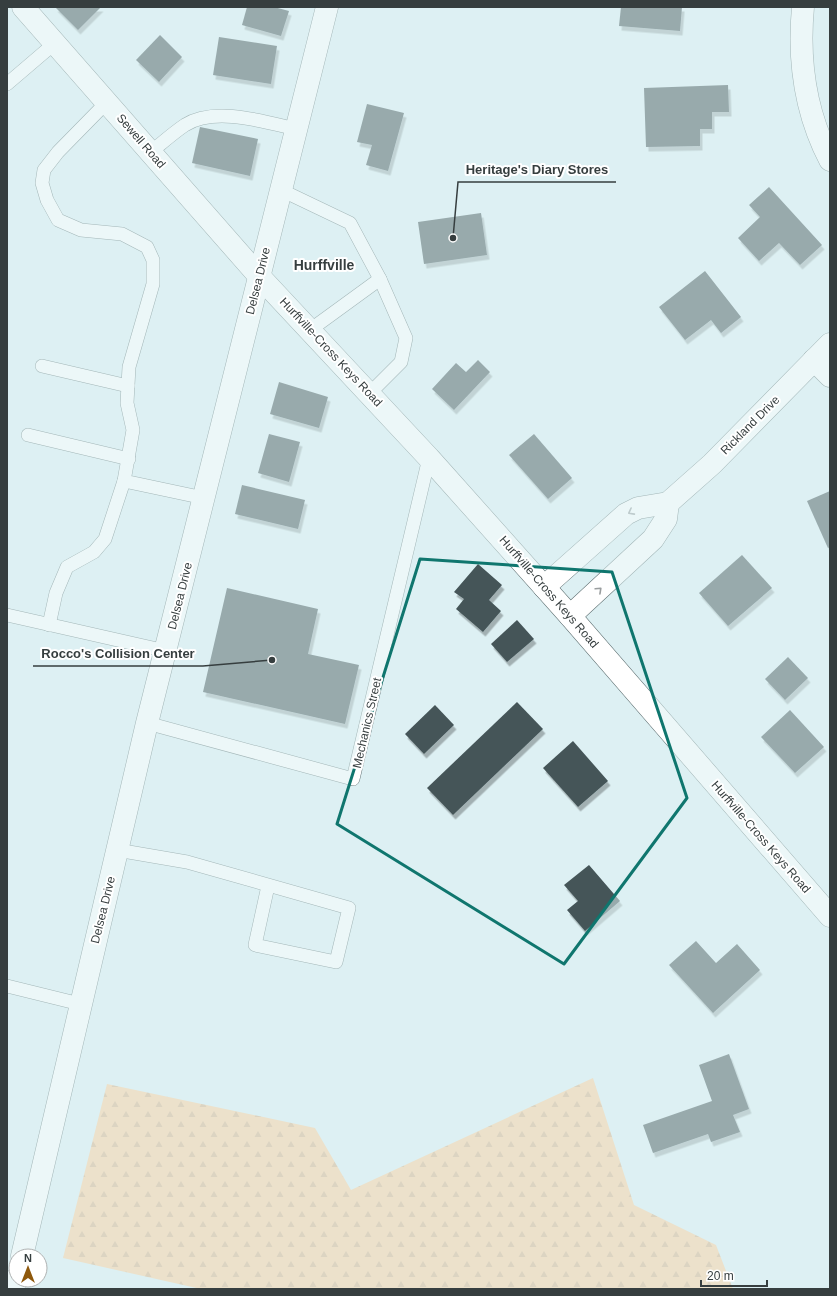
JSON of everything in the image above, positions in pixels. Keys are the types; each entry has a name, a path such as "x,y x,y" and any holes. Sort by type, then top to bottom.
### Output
{"main road":[{"name":"Sewell Road","path":"23,7 259,276"},
{"name":"Delsea Drive","path":"24,1248 147,723 327,7"},
{"path":"803,7 801,39 803,77 812,115 830,160"},
{"name":"Hurffville-Cross Keys Road","path":"259,276 429,458 570,616 830,916"},
{"name":"Rickland Drive","path":"668,503 712,464 830,344"},
{"path":"814,360 830,376"},
{"path":"544,587 626,514 638,508 668,503 666,520 653,539 570,616"}],"lane":[{"path":"7,84 55,43"},
{"path":"49,624 56,593 67,567 94,552 105,539 124,481 133,430 127,403 129,367 153,284 153,260 147,247 122,234 81,230 58,220 47,200 42,183 44,170 58,152 107,102"},
{"path":"151,152 186,125 205,118 249,118 296,129"},
{"path":"281,190 350,223 380,279 406,338 401,362 369,394"},
{"path":"310,330 380,279"},
{"path":"42,366 128,386"},
{"path":"28,435 129,459"},
{"name":"Mechanics Street","path":"147,723 354,779 429,458"},
{"path":"124,481 204,498"},
{"path":"7,615 166,651"},
{"path":"117,850 187,862 349,908 336,962 255,945 268,886"},
{"path":"7,986 80,1004"}],"highlighted area":[{"path":"420,559 612,572 687,798 564,964 337,824"}],"green space":[{"path":"593,1078 634,1205 716,1245 733,1289 201,1289 63,1258 107,1084 315,1128 351,1190"}],"building":[{"path":"55,7 101,7 78,30"},
{"path":"247,7 274,7 289,11 281,36 242,25"},
{"path":"621,7 682,7 680,31 619,26"},
{"path":"160,35 182,57 159,82 136,60"},
{"path":"219,37 277,46 271,84 213,75"},
{"path":"728,85 729,112 712,112 712,129 700,129 700,146 646,147 644,88"},
{"path":"367,104 404,113 388,171 366,165 372,145 357,142"},
{"path":"200,127 258,139 250,176 192,163"},
{"path":"769,187 822,245 800,265 779,243 759,261 738,238 760,217 749,205"},
{"path":"481,213 487,255 424,264 418,222"},
{"path":"705,271 741,317 721,333 711,320 685,340 659,307"},
{"path":"478,360 490,372 454,410 432,389 456,363 466,372"},
{"path":"279,382 328,397 319,428 270,414"},
{"path":"269,434 300,442 289,482 258,473"},
{"path":"534,434 572,478 548,499 509,455"},
{"path":"242,485 305,500 298,529 235,514"},
{"path":"830,491 830,547 828,548 807,501"},
{"path":"742,555 772,588 728,626 699,593"},
{"path":"478,564 502,585 489,600 501,611 483,632 456,609 464,599 454,592"},
{"path":"227,588 318,609 308,654 359,665 345,724 203,692"},
{"path":"517,620 534,639 507,662 491,644"},
{"path":"788,657 808,678 785,700 765,679"},
{"path":"517,702 543,729 453,815 427,788"},
{"path":"435,705 454,725 424,754 405,734"},
{"path":"790,710 824,747 795,773 761,737"},
{"path":"573,741 608,781 578,807 543,768"},
{"path":"589,865 620,901 585,931 567,910 578,901 564,885"},
{"path":"696,941 716,963 737,944 760,970 713,1013 669,965"},
{"path":"729,1054 749,1109 733,1115 740,1132 711,1142 708,1134 653,1153 643,1125 712,1101 699,1065"}],"place":[{"name":"Heritage's Diary Stores","path":"453,238"},
{"name":"Rocco's Collision Center","path":"272,660"}],"district":[{"name":"Hurffville","path":"324,265"}]}
